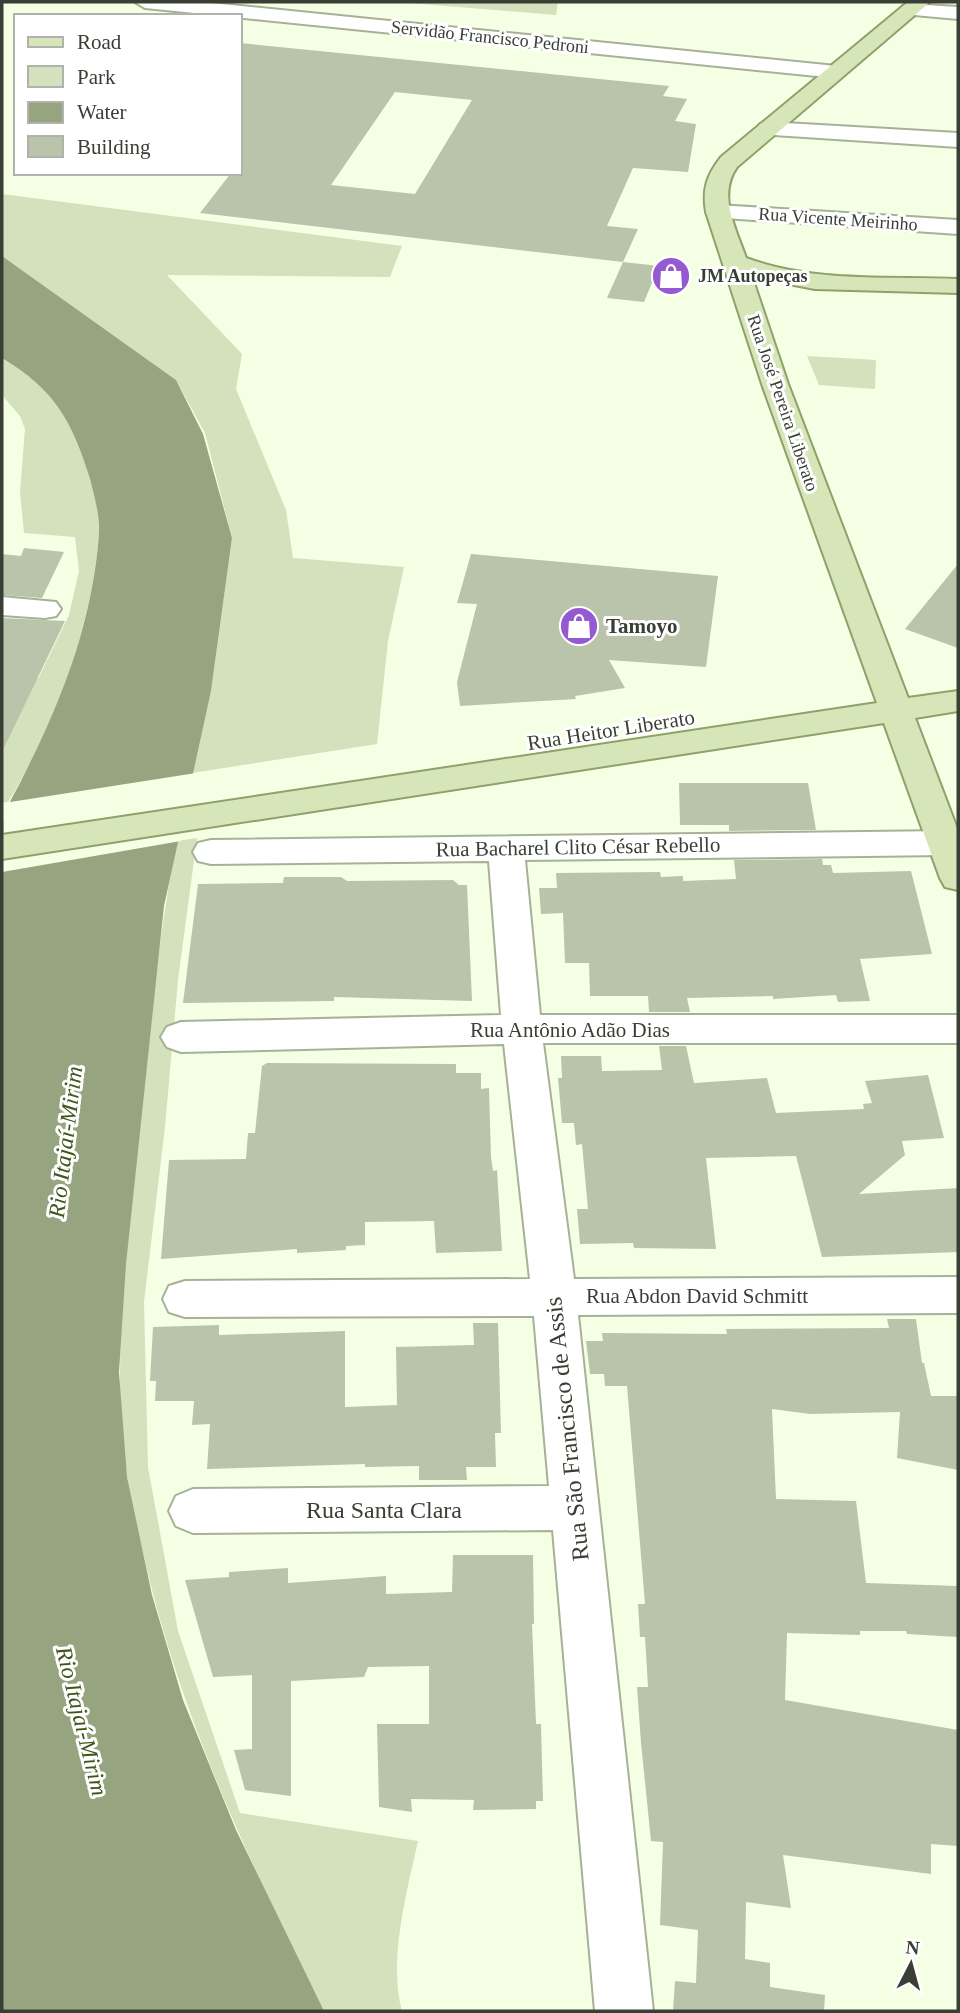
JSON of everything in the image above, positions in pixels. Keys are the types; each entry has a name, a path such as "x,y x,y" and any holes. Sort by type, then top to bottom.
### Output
{"main road":[{"name":"Rua José Pereira Liberato","path":"915,6 721,171 714,190 718,212 775,384 958,878"},
{"path":"735,263 758,273 791,280 958,286"},
{"path":"746,296 758,286 791,280"},
{"name":"Rua Heitor Liberato","path":"267,794 891,699 958,679"},
{"path":"891,699 958,701"},
{"path":"2,824 267,794"},
{"path":"2,847 267,794"}],"street":[{"name":"Servidão Francisco Pedroni","path":"145,2 836,72"},
{"path":"915,6 958,13"},
{"path":"768,129 958,141"},
{"name":"Rua Vicente Meirinho","path":"718,212 958,227"},
{"path":"2,606 45,609"},
{"name":"Rua Bacharel Clito César Rebello","path":"211,852 946,843"},
{"name":"Rua São Francisco de Assis","path":"506,848 523,1029 554,1297 624,2011"},
{"name":"Rua Antônio Adão Dias","path":"181,1037 523,1029 958,1028"},
{"name":"Rua Abdon David Schmitt","path":"185,1299 958,1295"},
{"name":"Rua Santa Clara","path":"193,1511 575,1508"}],"green space":[{"path":"397,2 558,2 556,15"},
{"path":"2,194 402,246 390,277 167,275 242,354 236,389 286,510 293,558 404,567 388,641 377,744 192,773 211,691 232,538 205,433 176,380 2,256"},
{"path":"807,356 876,360 875,389 819,385"},
{"path":"2,358 36,382 68,424 90,479 99,525 96,565 89,600 69,672 41,741 8,802 2,803 2,722 39,677 69,615 79,571 75,537 24,533 20,492 25,429 20,416 2,395"},
{"path":"197,838 178,980 165,1127 144,1302 148,1467 178,1631 240,1813 418,1841 404,1904 398,1948 398,1991 402,2011 324,2011 243,1842 196,1727 157,1609 128,1486 122,1433 120,1345 131,1212 170,876 177,841"}],"water":[{"name":"Rio Itajaí-Mirim","path":"2,256 176,380 203,434 232,538 211,691 164,906 126,1264 119,1372 127,1477 152,1595 183,1700 236,1830 324,2011 2,2011 2,829 8,806 50,721 76,651 91,591 99,526 90,479 68,424 36,382 2,358"}],"pier":[{"path":"196,773 181,841 2,872 4,803"}],"building":[{"path":"242,43 669,86 663,96 687,99 675,121 696,124 688,172 633,168 607,226 638,229 623,262 200,213 229,175 242,175","holes":["395,92 472,100 415,194 331,185"]},
{"path":"623,262 659,266 644,302 607,298"},
{"path":"24,548 64,552 42,598 2,595 2,554 21,556"},
{"name":"Tamoyo","path":"471,554 718,576 706,667 609,660 625,688 575,696 576,699 460,706 457,682 477,604 457,603"},
{"path":"958,564 958,648 905,629"},
{"path":"2,618 65,621 2,752"},
{"path":"679,783 808,783 816,830 729,831 729,825 680,825"},
{"path":"822,859 823,865 831,865 833,873 911,871 932,954 860,959 870,1001 838,1002 836,995 773,999 773,996 687,998 690,1012 649,1012 648,996 590,996 589,963 565,963 563,913 541,914 539,888 557,888 556,873 660,872 661,877 683,876 683,881 736,879 734,860"},
{"path":"284,877 341,877 347,881 453,880 459,885 467,885 472,1001 334,997 334,1001 183,1003 198,884 283,883"},
{"path":"659,1046 686,1046 694,1083 767,1078 776,1113 864,1109 863,1104 872,1103 865,1081 928,1075 944,1138 902,1141 905,1155 859,1194 958,1188 958,1252 822,1257 796,1156 706,1158 716,1249 634,1248 633,1243 580,1244 577,1209 588,1209 582,1144 576,1145 574,1123 562,1123 558,1078 562,1078 561,1056 601,1056 602,1071 662,1070"},
{"path":"267,1063 456,1064 456,1073 481,1073 481,1089 489,1088 491,1157 493,1171 497,1170 502,1251 436,1253 434,1221 365,1222 365,1245 346,1246 346,1250 297,1253 297,1249 161,1259 169,1160 246,1159 248,1133 255,1133 262,1066"},
{"path":"887,1319 916,1319 922,1363 931,1396 958,1396 958,1470 897,1458 900,1412 810,1414 772,1409 776,1499 856,1501 866,1583 958,1586 958,1637 907,1634 906,1631 860,1631 860,1635 787,1633 785,1700 958,1730 958,1846 931,1844 931,1874 783,1855 791,1908 746,1902 745,1959 770,1963 770,1987 825,1995 824,2011 673,2011 675,1981 696,1983 698,1930 660,1925 663,1842 651,1841 637,1687 648,1687 645,1637 640,1637 638,1604 645,1604 627,1386 605,1386 604,1374 590,1374 586,1341 603,1341 602,1333 727,1334 726,1329 889,1328"},
{"path":"473,1323 498,1323 501,1433 495,1433 496,1467 466,1467 467,1480 419,1480 419,1466 365,1467 365,1464 207,1469 210,1424 192,1425 194,1401 155,1401 156,1381 150,1381 153,1327 219,1325 219,1335 345,1331 345,1407 397,1405 396,1347 474,1345"},
{"path":"453,1555 533,1555 532,1624 536,1724 541,1724 543,1801 536,1801 536,1809 473,1810 474,1800 411,1799 412,1812 379,1807 377,1724 429,1724 429,1666 368,1667 364,1677 291,1681 291,1796 245,1790 234,1750 252,1749 252,1675 213,1677 185,1580 229,1577 229,1572 288,1568 288,1583 386,1576 386,1594 452,1592"}],"place":[{"name":"JM Autopeças","path":"671,276"},
{"name":"Tamoyo","path":"579,626"}]}
